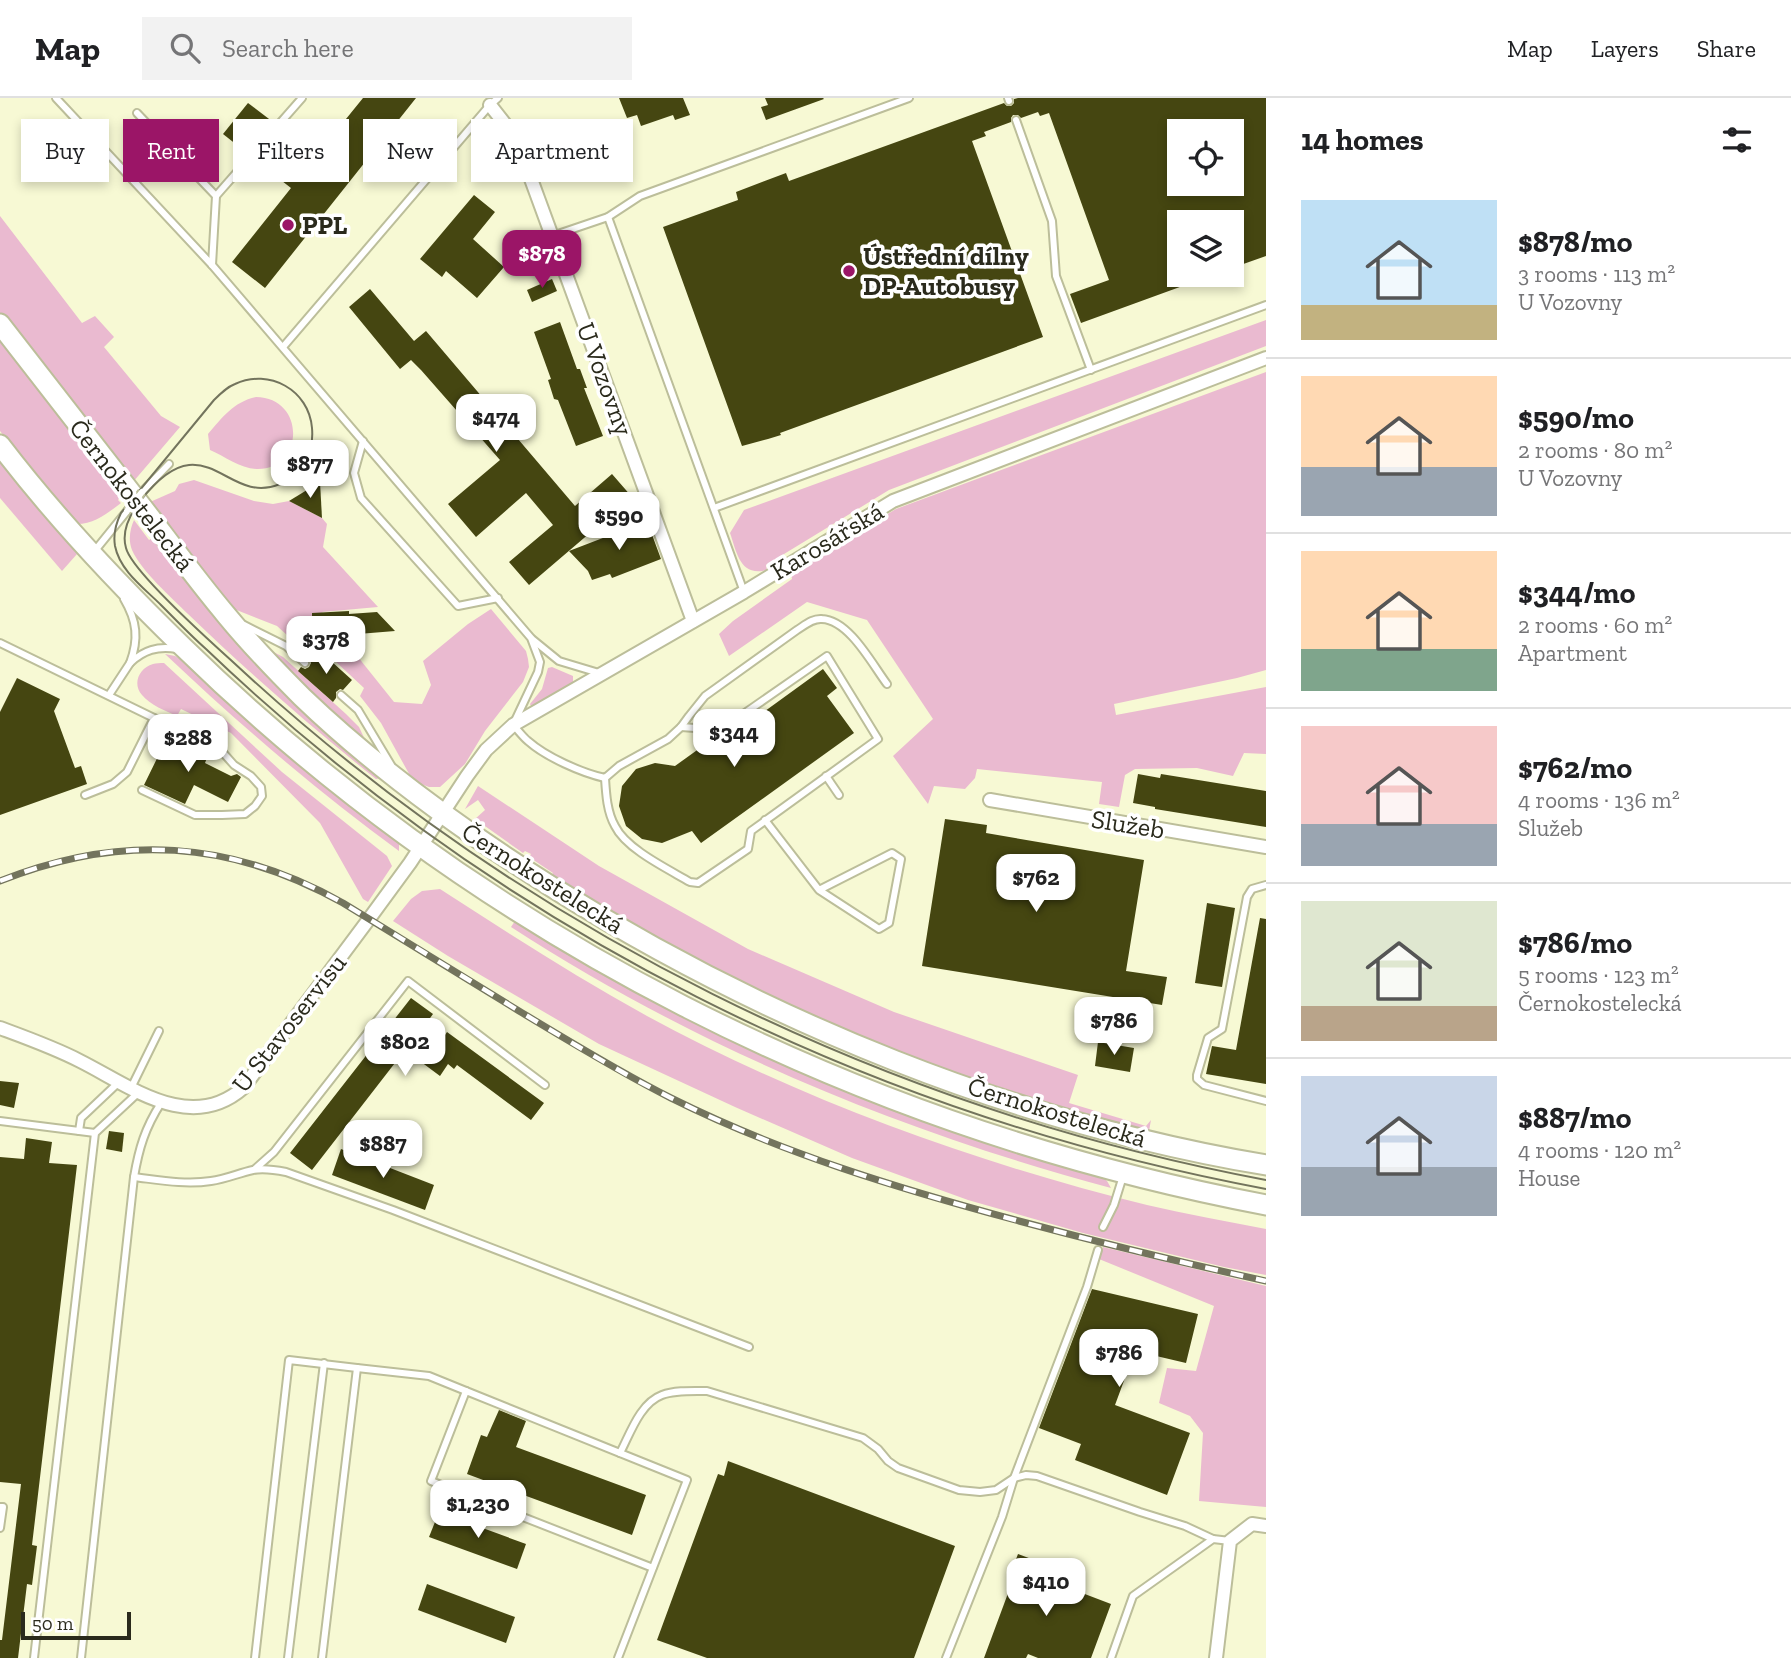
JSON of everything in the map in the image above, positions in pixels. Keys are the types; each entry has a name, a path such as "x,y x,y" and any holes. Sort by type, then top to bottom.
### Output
{"main road":[{"name":"Černokostelecká","path":"0,324 226,615 277,671 314,708 403,785 526,871 639,939 745,994 924,1071 1043,1111 1172,1146 1266,1165"},
{"name":"Černokostelecká","path":"0,445 96,558 193,656 291,745 447,865 572,945 655,992 749,1040 858,1087 1027,1147 1124,1174 1266,1205"}],"street":[{"name":"U Vozovny","path":"494,101 516,138 693,621"},
{"name":"Karosářská","path":"442,813 486,750 513,725 744,592 893,501 1266,358"},
{"name":"Služeb","path":"990,800 1266,847"},
{"name":"U Stavoservisu","path":"0,1028 77,1059 161,1103 207,1107 232,1097 243,1088 369,919 442,813"},
{"path":"1216,1658 1230,1541 1252,1524 1266,1526"}],"lane":[{"path":"56,98 212,265 531,638 559,661 601,674"},
{"path":"212,265 216,195 302,98"},
{"path":"552,236 608,217 640,195 909,98"},
{"path":"283,346 494,101"},
{"path":"138,113 216,195"},
{"path":"1016,120 1052,220 1056,276 1091,370"},
{"path":"608,217 744,592"},
{"path":"714,508 1266,305"},
{"path":"363,441 354,473 360,498 458,606 498,598"},
{"path":"109,695 130,663 135,644 134,618 96,558 127,511 169,464"},
{"path":"226,615 286,646 304,663"},
{"path":"605,778 619,766 668,739 705,696 810,621 822,619 838,623 849,631 887,684"},
{"path":"531,638 540,662 538,672 513,725 542,751 588,774 605,778"},
{"path":"0,643 218,747 234,765 251,776 261,787 262,796 245,814 195,815 142,790"},
{"path":"130,663 154,649 177,649 193,656"},
{"path":"605,778 607,801 615,827 628,843 690,882 698,883 748,849 751,831 878,738 827,656 742,715 718,719 695,728 681,727"},
{"path":"341,695 358,710 403,785"},
{"path":"85,795 113,784 127,772 155,718"},
{"path":"826,776 839,794"},
{"path":"765,820 819,890 879,929 889,923 901,859 892,853 819,890"},
{"path":"1266,885 1252,889 1247,897 1222,1029 1208,1038 1197,1079 1203,1085 1266,1101"},
{"path":"255,1169 274,1152 408,981 545,1085"},
{"path":"34,1658 95,1133 130,1087 159,1031"},
{"path":"79,1131 82,1118 130,1087"},
{"path":"81,1658 134,1177 142,1140 161,1103"},
{"path":"0,1121 95,1133"},
{"path":"134,1177 184,1183 210,1182 255,1169 270,1169 301,1176 749,1347"},
{"path":"1103,1227 1114,1205 1124,1174"},
{"path":"946,1658 1002,1517 1087,1287 1098,1250"},
{"path":"255,1658 289,1360 429,1376 687,1480 618,1658"},
{"path":"288,1658 324,1363"},
{"path":"322,1658 358,1367"},
{"path":"466,1391 431,1481 653,1569"},
{"path":"620,1453 643,1409 661,1395 707,1391 863,1438 898,1468 959,1490 996,1490 1014,1479 1026,1475 1037,1476 1185,1526 1213,1539 1230,1541"},
{"path":"0,1507 0,1528"},
{"path":"1111,1658 1133,1595 1213,1539"}],"shaded area":[{"path":"0,216 82,323 95,316 114,337 104,347 161,416 180,427 133,482 0,313"},
{"path":"1266,320 1266,346 889,490 766,565 767,570 751,570 741,562 730,533 744,510"},
{"path":"0,341 121,496 118,500 121,503 100,517 77,524 0,431"},
{"path":"1266,372 1266,670 1114,704 1116,715 1266,687 1266,754 1244,753 1233,776 1197,768 1135,769 1125,775 1119,807 1099,804 1102,782 977,769 975,778 965,789 934,786 928,804 893,756 933,719 867,620 807,602 729,656 719,634 733,621 792,579 791,572 896,509"},
{"path":"256,397 273,400 284,409 291,421 293,434 291,447 283,459 272,467 256,469 238,464 210,450 208,434 234,407"},
{"path":"0,461 77,554 62,571 0,498"},
{"path":"194,480 254,501 273,504 289,501 322,518 327,524 323,547 378,607 322,612 394,702 422,704 431,685 423,661 491,609 526,651 529,667 523,682 485,731 465,764 440,787 429,787 413,781 381,723 360,696 364,688 320,647 309,655 277,626 234,609 150,502 175,491 179,484"},
{"path":"134,520 149,540 153,538 197,594 381,778 376,779 280,699 157,584 132,550 130,535"},
{"path":"268,649 283,657 346,714 359,727 367,744 325,706"},
{"path":"165,654 187,663 307,770 394,838 399,844 399,851 279,757"},
{"path":"164,663 282,772 387,856 392,866 368,902 363,899 320,823 231,733 181,709 177,716 145,699 139,691 137,681 141,673 148,666"},
{"path":"552,667 573,676 573,683 532,708 530,704 542,689 548,668"},
{"path":"478,786 599,866 748,949 894,1012 1078,1075 1069,1103 1146,1126 1151,1120 1149,1131 1063,1107 937,1066 813,1016 713,968 551,876 553,873 529,857 531,854 525,851 523,853 475,819 485,810 478,800 465,809"},
{"path":"440,889 568,970 647,1016 706,1047 828,1102 1019,1170 1162,1208 1266,1229 1266,1275 1083,1233 968,1200 852,1158 599,1044 393,921 411,899 422,891"},
{"path":"515,921 641,995 766,1057 908,1115 1004,1148 1102,1177 1111,1188 954,1140 801,1081 726,1047 581,970 511,927"},
{"path":"1103,1247 1266,1286 1266,1507 1199,1501 1203,1433 1190,1416 1159,1403 1167,1368 1196,1371 1214,1306 1099,1259"}],"building":[{"path":"363,98 416,98 399,119 363,119 363,165 265,288 232,262 291,188 283,182 349,182 349,119 346,119"},
{"path":"619,98 683,98 690,115 675,120 673,115 641,126 637,115 627,118"},
{"path":"765,98 824,99 766,120 761,107 768,105"},
{"name":"Ústřední dílny DP-Autobusy","path":"1018,98 1266,98 1266,256 1244,264 1244,210 1167,210 1167,287 1180,287 1081,323 1070,294 1109,280 1049,113 1040,116 1038,112 1021,118 1013,115 1011,122 984,132 986,136 972,141 1043,337 780,433 781,435 742,446 663,227 738,200 736,192 786,173 789,181 1004,103 1011,106 1014,99"},
{"path":"248,103 269,119 235,119"},
{"path":"233,122 233,142 223,134"},
{"path":"474,195 495,212 473,239 504,267 477,298 446,271 442,277 420,259"},
{"path":"552,279 557,291 532,302 527,290"},
{"path":"370,289 414,341 426,331 575,506 612,474 632,497 529,585 509,562 553,525 526,493 476,537 448,504 500,460 411,360 400,369 349,307"},
{"path":"560,322 577,369 580,369 587,388 584,388 603,436 576,446 558,400 554,399 548,380 551,379 534,332"},
{"path":"320,482 322,518 289,501"},
{"path":"647,521 661,559 612,578 610,574 592,580 588,571 569,551"},
{"path":"349,611 349,614 377,612 395,631 346,635 346,629 337,629 337,622 312,618 312,613"},
{"path":"321,652 352,680 343,690 336,692 333,702 298,671 301,667 309,667 312,655 316,658"},
{"path":"823,669 837,688 827,696 854,733 701,843 692,831 662,843 642,839 626,826 619,806 622,786 636,769 655,763 675,766 700,748 695,741 713,727 737,759 762,740 750,722"},
{"path":"17,678 60,699 54,711 75,768 81,766 87,784 0,815 0,712"},
{"path":"168,736 208,755 205,763 231,776 237,774 241,777 228,802 194,785 185,804 144,785"},
{"path":"1138,774 1160,778 1161,774 1266,791 1266,827 1133,803"},
{"path":"945,819 987,825 986,833 1144,860 1126,971 1167,977 1162,1005 922,966"},
{"path":"1207,903 1235,908 1222,987 1195,983"},
{"path":"1260,918 1266,919 1266,1084 1206,1074 1212,1046 1236,1050"},
{"path":"411,998 433,1014 425,1025 443,1038 447,1032 544,1103 531,1120 457,1065 454,1069 448,1064 440,1076 405,1050 312,1170 290,1153"},
{"path":"1098,1042 1134,1048 1130,1072 1095,1066"},
{"path":"0,1081 19,1083 14,1108 0,1105"},
{"path":"109,1131 124,1133 122,1152 106,1149"},
{"path":"26,1138 52,1142 49,1163 77,1165 32,1545 37,1546 32,1585 27,1584 18,1658 0,1658 0,1640 21,1484 0,1482 0,1157 24,1159"},
{"path":"341,1149 434,1185 425,1210 332,1175"},
{"path":"1092,1289 1198,1314 1186,1363 1135,1351 1115,1405 1190,1433 1167,1495 1075,1460 1081,1444 1039,1428"},
{"path":"499,1410 526,1421 516,1447 646,1495 632,1535 467,1474 481,1435 487,1437"},
{"path":"728,1461 955,1546 914,1658 707,1658 657,1640 718,1474 724,1476"},
{"path":"439,1512 526,1544 517,1569 429,1537"},
{"path":"1018,1554 1053,1567 1048,1580 1111,1604 1091,1658 1038,1658 1028,1654 1026,1658 984,1658 1017,1569 1013,1567"},
{"path":"427,1584 515,1617 506,1643 418,1610"}],"tram line":[{"path":"1266,1180 1123,1148 983,1106 846,1055 713,994 584,924 461,845 344,758 233,662 174,606 131,559 125,542 133,511 150,489 175,469 189,465 201,466 243,484 266,488 280,484 298,472 309,454 312,428 303,403 285,386 274,381 248,380 232,385 224,391 121,513 114,537 122,563 200,644 320,750 440,842 565,924 696,997 832,1060 973,1113 1117,1156 1266,1189"}],"railway":[{"path":"0,881 88,855 132,850 174,850 259,866 301,882 343,903 613,1067 671,1098 755,1136 886,1183 974,1209 1111,1245 1266,1281"}],"place":[{"name":"PPL","path":"288,225"},
{"name":"Ústřední dílny DP-Autobusy","path":"849,271"}]}
